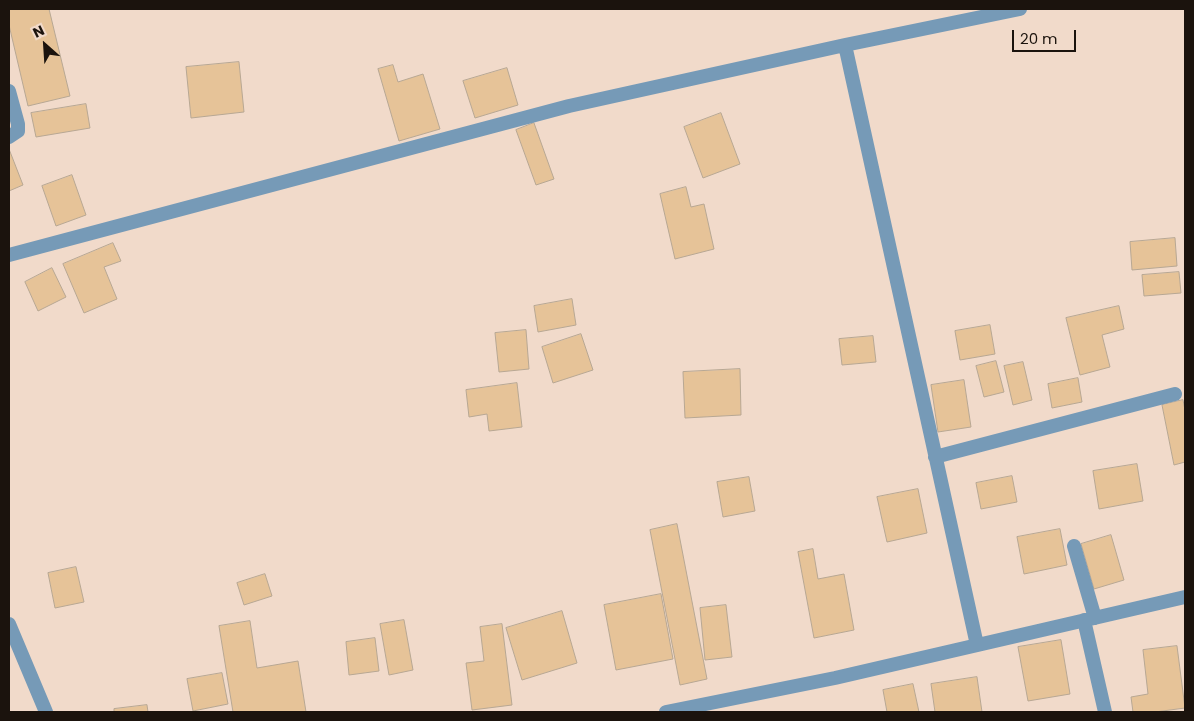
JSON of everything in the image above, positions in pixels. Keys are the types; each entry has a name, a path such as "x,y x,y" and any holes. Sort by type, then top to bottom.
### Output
{"street":[{"path":"9,255 569,106 845,45 1020,9"},
{"path":"845,45 977,645"},
{"path":"9,91 18,124 18,131 9,137"},
{"path":"935,457 1175,394"},
{"path":"1074,546 1105,712"},
{"path":"666,712 835,678 1185,596"},
{"path":"9,624 46,712"}],"building":[{"path":"9,9 49,9 70,96 28,106 9,25"},
{"path":"239,62 244,112 191,118 186,67"},
{"path":"393,65 398,82 423,74 440,129 399,141 378,69"},
{"path":"507,68 518,105 475,118 463,81"},
{"path":"86,104 90,128 36,137 31,113"},
{"path":"721,113 740,164 703,178 684,127"},
{"path":"534,123 554,179 536,185 516,130"},
{"path":"9,149 23,185 9,191"},
{"path":"72,175 86,215 56,226 42,186"},
{"path":"686,187 691,207 704,204 714,249 675,259 660,194"},
{"path":"1175,238 1177,266 1132,270 1130,242"},
{"path":"113,243 121,261 104,267 117,299 84,313 63,264"},
{"path":"52,268 66,297 38,311 25,282"},
{"path":"1179,272 1181,293 1144,296 1142,275"},
{"path":"572,299 576,325 538,332 534,306"},
{"path":"1119,306 1124,329 1102,335 1110,367 1080,375 1066,318"},
{"path":"990,325 995,354 960,360 955,331"},
{"path":"526,330 529,369 499,372 495,333"},
{"path":"581,334 593,370 553,383 542,347"},
{"path":"873,336 876,362 842,365 839,339"},
{"path":"996,361 1004,392 984,397 976,366"},
{"path":"1023,362 1032,400 1013,405 1004,366"},
{"path":"740,369 741,415 685,418 683,372"},
{"path":"1078,378 1082,402 1052,408 1048,384"},
{"path":"964,380 971,427 938,432 931,385"},
{"path":"517,383 522,427 489,431 487,414 469,417 466,390"},
{"path":"1183,400 1185,410 1185,462 1174,465 1162,405"},
{"path":"1137,464 1143,501 1099,509 1093,471"},
{"path":"1012,476 1017,502 981,509 976,483"},
{"path":"749,477 755,511 723,517 717,482"},
{"path":"918,489 927,533 887,542 877,497"},
{"path":"677,524 707,679 680,685 650,530"},
{"path":"1060,529 1067,565 1024,574 1017,537"},
{"path":"1111,535 1124,580 1094,589 1081,544"},
{"path":"813,549 818,579 844,574 854,630 814,638 798,552"},
{"path":"76,567 84,602 55,608 48,573"},
{"path":"265,574 272,596 244,605 237,583"},
{"path":"661,594 673,659 616,670 604,605"},
{"path":"726,605 732,657 705,660 700,608"},
{"path":"562,611 577,663 522,680 506,628"},
{"path":"404,620 413,670 389,675 380,624"},
{"path":"250,621 257,668 298,661 306,712 233,712 219,626"},
{"path":"502,624 512,705 472,710 466,663 484,661 480,627"},
{"path":"375,638 379,671 349,675 346,642"},
{"path":"1061,640 1070,694 1028,701 1018,647"},
{"path":"1177,646 1185,708 1155,712 1133,712 1131,697 1148,694 1143,650"},
{"path":"222,673 228,704 193,711 187,679"},
{"path":"977,677 982,712 935,712 931,684"},
{"path":"913,684 919,712 887,712 883,690"},
{"path":"147,705 148,712 114,712 114,709"}]}
